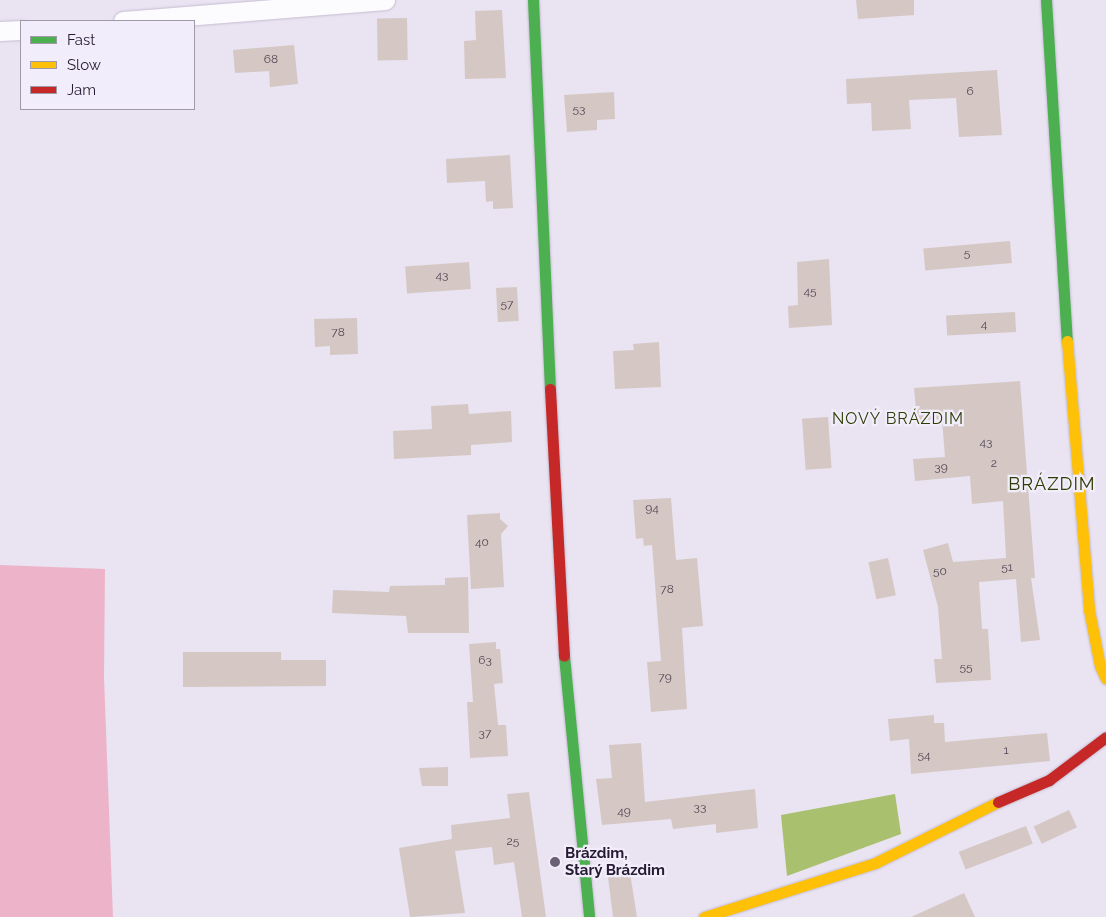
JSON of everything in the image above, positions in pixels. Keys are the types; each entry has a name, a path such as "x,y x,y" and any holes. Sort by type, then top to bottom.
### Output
{"street":[{"path":"135,20 385,0"},
{"path":"533,0 559,605 589,917"},
{"path":"1046,0 1070,395 1088,600 1100,666 1106,679"},
{"path":"0,31 20,30"},
{"path":"704,917 875,863 981,809 1049,780 1106,737"}],"shaded area":[{"path":"0,565 105,569 104,677 113,917 0,917"},
{"path":"895,794 901,834 787,876 781,815"}],"building":[{"path":"856,0 914,0 914,15 858,19"},
{"path":"502,10 506,78 465,79 464,41 476,40 475,11"},
{"path":"407,18 408,60 378,61 377,19"},
{"path":"294,45 298,84 270,87 269,71 235,73 233,50"},
{"path":"997,70 1002,135 959,137 956,98 909,100 911,129 872,131 871,103 847,104 846,79"},
{"path":"614,92 615,119 597,120 597,130 567,132 564,95"},
{"path":"510,155 513,208 493,209 493,201 486,202 485,181 447,183 446,159"},
{"path":"1010,241 1012,263 925,270 923,249"},
{"path":"829,259 832,325 789,328 788,306 798,305 797,262"},
{"path":"469,262 471,289 407,293 405,266"},
{"path":"517,287 519,321 498,322 496,288"},
{"path":"1015,312 1016,332 947,336 946,316"},
{"path":"357,318 358,354 330,355 330,346 315,347 314,319"},
{"path":"659,342 661,387 615,389 613,351 634,350 633,344"},
{"path":"1020,381 1035,578 1031,578 1040,640 1021,642 1016,579 979,582 982,629 988,629 991,680 936,683 934,659 942,659 938,607 923,550 948,543 953,562 1006,558 1003,501 972,504 970,476 915,481 913,459 945,457 942,419 917,420 914,388"},
{"path":"468,404 469,414 511,411 512,442 471,445 471,455 394,459 393,431 432,429 431,406"},
{"path":"828,417 832,468 806,470 802,419"},
{"path":"671,498 676,560 697,558 703,626 682,628 687,709 651,712 647,662 661,661 652,545 644,546 643,538 636,539 633,500"},
{"path":"500,513 500,519 508,526 501,534 504,587 471,589 467,515"},
{"path":"888,558 896,595 876,599 868,562"},
{"path":"468,577 469,633 408,633 406,616 332,613 333,590 389,592 390,586 445,585 445,578"},
{"path":"496,642 496,649 500,649 503,683 494,684 498,725 506,725 508,756 470,758 467,702 473,702 469,644"},
{"path":"183,652 281,652 281,660 326,660 326,686 183,687"},
{"path":"934,715 934,723 944,723 945,742 1047,733 1050,761 911,774 909,739 890,741 888,719"},
{"path":"641,743 645,802 755,789 758,828 716,833 716,824 673,829 671,819 602,825 596,779 612,778 609,745"},
{"path":"448,767 448,786 422,786 419,768"},
{"path":"529,792 546,917 522,917 514,862 494,865 492,847 455,851 465,913 410,917 399,848 452,839 451,825 510,818 507,794"},
{"path":"1069,810 1077,827 1042,844 1034,826"},
{"path":"1026,826 1033,844 966,870 959,852"},
{"path":"630,873 637,917 613,917 608,877"},
{"path":"964,893 975,917 911,917"}],"traffic: fast":[{"path":"533,0 550,389"},
{"path":"1046,0 1067,341"},
{"path":"564,656 589,917"}],"traffic: slow":[{"path":"1067,341 1089,610 1100,666 1106,679"},
{"path":"704,917 875,863 998,802"}],"traffic: jam":[{"path":"550,389 564,656"},
{"path":"998,802 1049,780 1106,737"}],"place":[{"name":"Brázdim, Starý Brázdim","path":"555,862"}],"district":[{"name":"NOVÝ BRÁZDIM","path":"898,419"},
{"name":"BRÁZDIM","path":"1052,484"}]}
